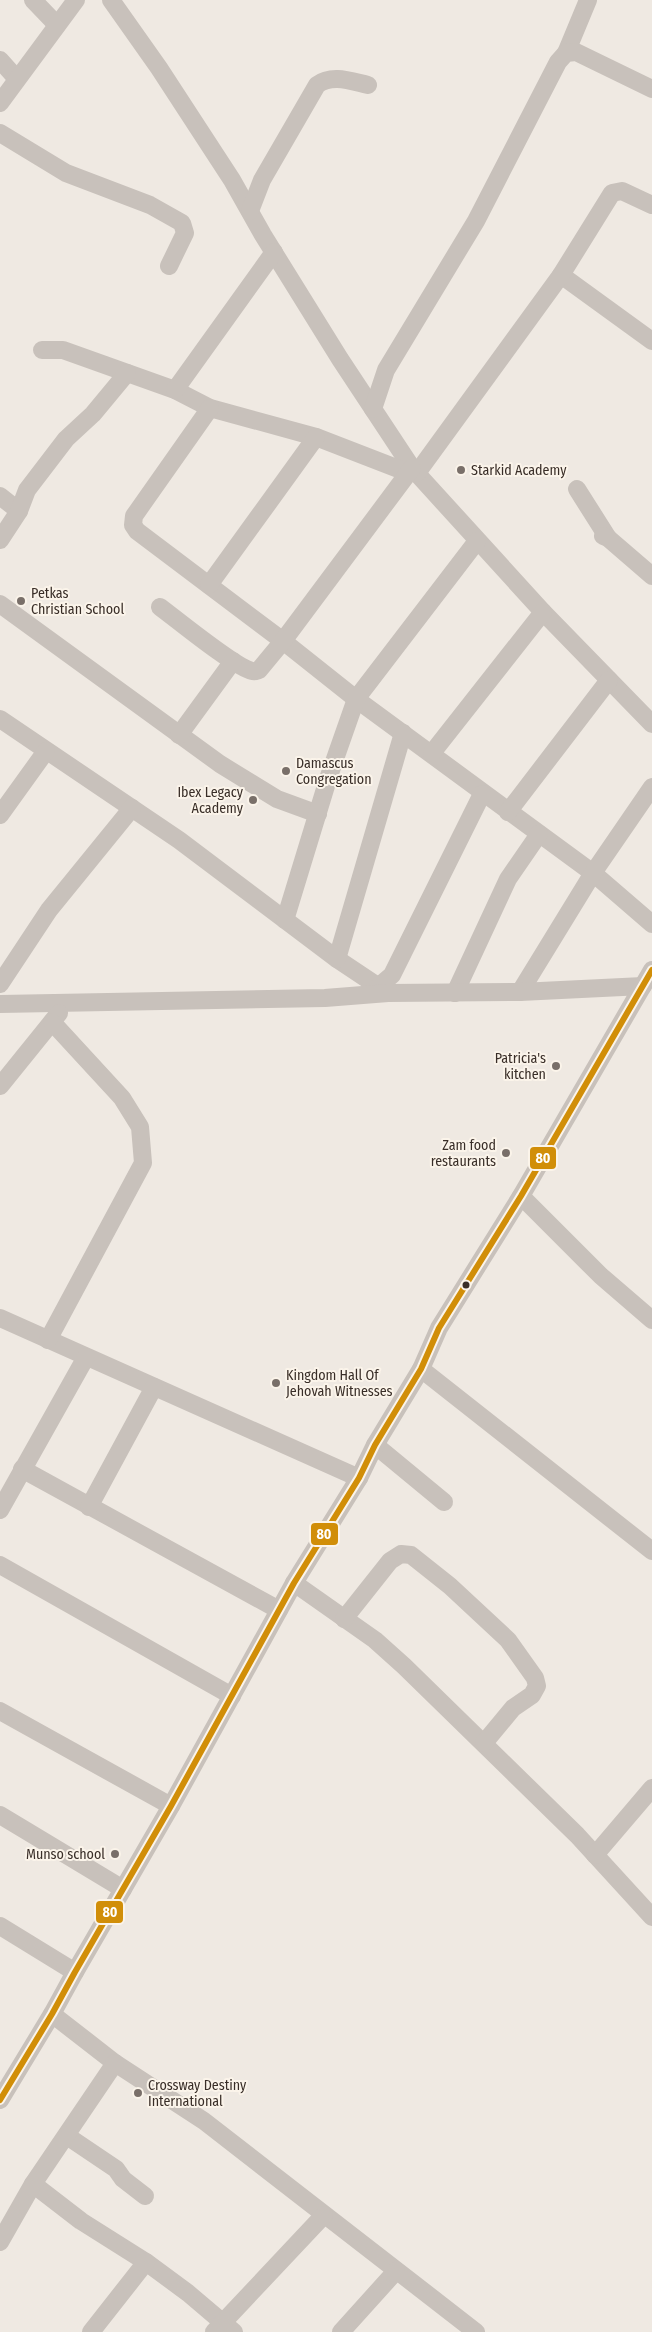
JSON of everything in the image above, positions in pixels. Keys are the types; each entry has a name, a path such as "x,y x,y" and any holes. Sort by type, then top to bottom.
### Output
{"street":[{"path":"34,0 57,25"},
{"path":"0,103 76,0"},
{"path":"111,0 159,68 274,252 370,391 372,409 413,471 544,612 652,724"},
{"path":"370,391 472,228 552,73 566,53 588,0"},
{"path":"566,53 576,52 587,56 652,89"},
{"path":"0,60 17,79"},
{"path":"250,211 262,180 317,85 326,78 368,85"},
{"path":"0,133 66,173 150,205 182,223 185,232 169,266"},
{"path":"160,607 234,661 249,670 259,670 413,471 561,274 612,193 622,190 652,205"},
{"path":"175,390 274,252"},
{"path":"561,274 652,341"},
{"path":"42,350 63,350 175,390 210,408 316,437 413,471"},
{"path":"0,540 19,510 27,490 66,440 93,414 127,373"},
{"path":"210,408 134,516 133,525 138,531 482,794 593,873 652,924"},
{"path":"209,585 316,437"},
{"path":"577,489 606,537 652,576"},
{"path":"0,496 19,510"},
{"path":"285,920 356,699 477,541"},
{"path":"0,604 179,735 259,789 277,799 318,814"},
{"path":"432,754 544,612"},
{"path":"179,735 234,661"},
{"path":"508,812 609,680"},
{"path":"0,719 132,808 337,959 383,990"},
{"path":"337,959 403,733"},
{"path":"2,809 46,751"},
{"path":"520,992 593,873 652,787"},
{"path":"383,990 387,980 397,966 482,794"},
{"path":"0,984 49,910 132,808"},
{"path":"455,993 508,879 538,834"},
{"path":"0,2100 52,2014 171,1806 294,1583 360,1478 375,1445 420,1369 439,1328 521,1196 652,970"},
{"path":"0,1004 324,998 383,990 455,993 520,992 643,986"},
{"path":"0,1086 65,1004"},
{"path":"48,1340 143,1163 140,1127 122,1098 52,1022"},
{"path":"521,1196 601,1276 652,1320"},
{"path":"0,1318 360,1478"},
{"path":"0,1510 6,1485 22,1469 86,1357"},
{"path":"420,1369 652,1551"},
{"path":"89,1507 154,1387"},
{"path":"375,1445 444,1502"},
{"path":"22,1469 89,1507 140,1532 279,1610"},
{"path":"344,1619 390,1561 400,1554 411,1555 462,1597 508,1640 535,1678 537,1686 532,1695 513,1708 484,1743"},
{"path":"0,1565 232,1696"},
{"path":"294,1583 375,1640 397,1660 484,1743 652,1915"},
{"path":"0,1710 171,1806"},
{"path":"595,1855 652,1788"},
{"path":"0,1815 123,1889"},
{"path":"0,1926 75,1972"},
{"path":"52,2014 115,2063 204,2121 472,2331"},
{"path":"0,2242 33,2184 115,2063"},
{"path":"67,2136 116,2169 123,2179 145,2196"},
{"path":"33,2184 82,2221 146,2262 224,2329 324,2214"},
{"path":"91,2332 146,2262"},
{"path":"341,2332 396,2271"}],"transit line":[{"name":"80","path":"0,2100 52,2014 171,1806 294,1583 359,1478 375,1445 421,1369 439,1328 521,1196 652,970"}],"place":[{"name":"Starkid Academy","path":"461,470"},
{"name":"Petkas Christian School","path":"21,601"},
{"name":"Damascus Congregation","path":"286,771"},
{"name":"Ibex Legacy Academy","path":"253,800"},
{"name":"Patricia's kitchen","path":"556,1066"},
{"name":"Zam food restaurants","path":"506,1153"},
{"name":"Kingdom Hall Of Jehovah Witnesses","path":"276,1383"},
{"name":"Munso school","path":"115,1854"},
{"name":"Crossway Destiny International","path":"138,2093"}]}
